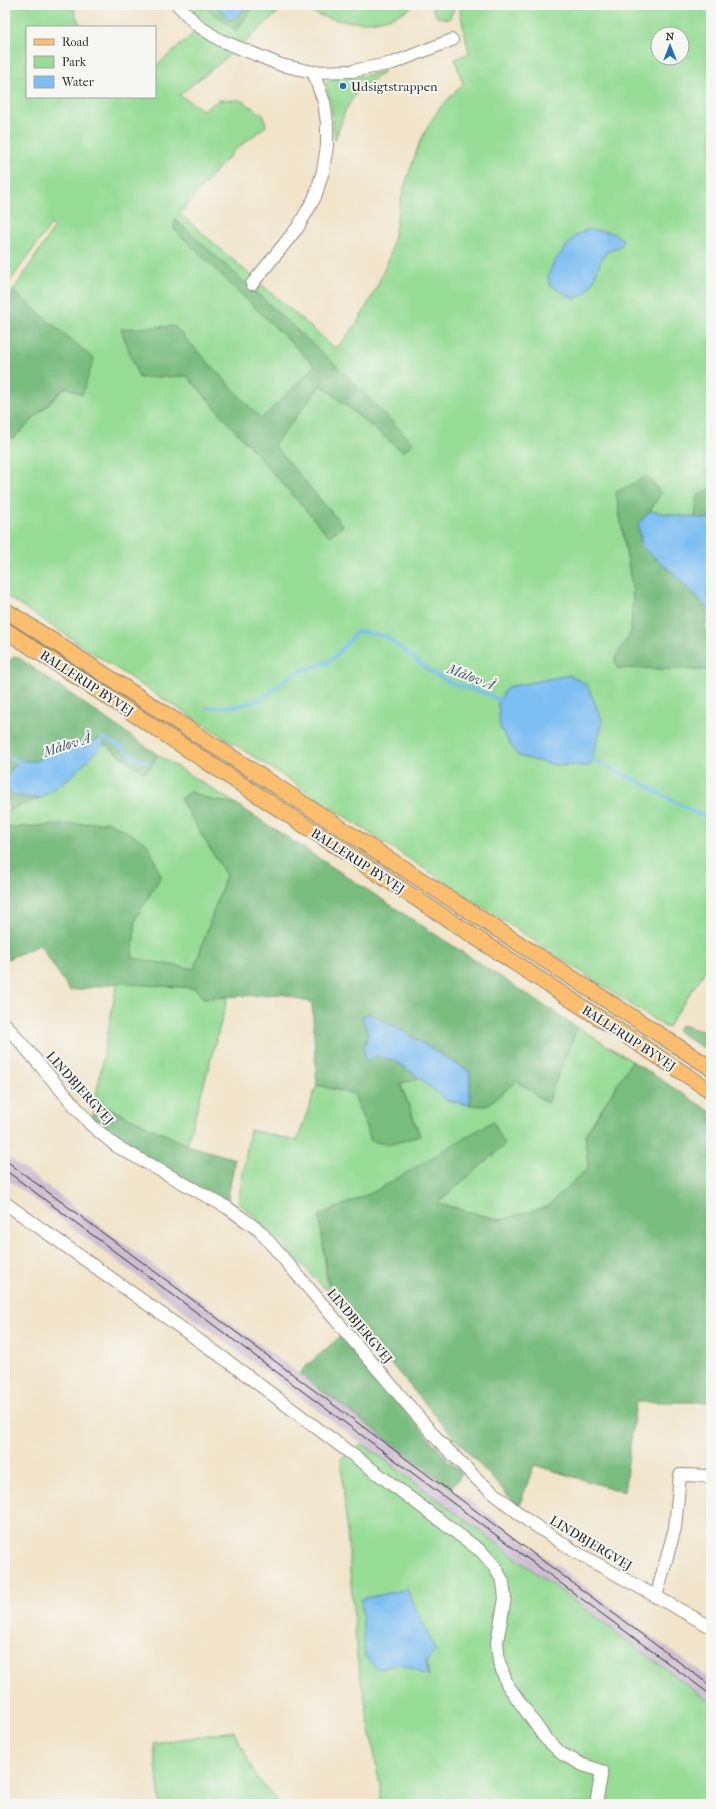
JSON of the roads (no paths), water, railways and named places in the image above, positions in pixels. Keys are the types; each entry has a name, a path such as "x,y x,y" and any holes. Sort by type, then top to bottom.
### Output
{"main road":[{"name":"BALLERUP BYVEJ","path":"5,610 711,1068"},
{"name":"BALLERUP BYVEJ","path":"5,630 711,1091"}],"street":[{"path":"178,5 197,26 220,40 281,65 313,72 352,71 392,63 452,40"},
{"path":"252,284 298,227 315,198 323,171 327,146 327,123 324,102 313,72"},
{"name":"LINDBJERGVEJ","path":"5,1024 91,1125 116,1146 228,1208 260,1231 438,1440 480,1482 540,1529 574,1551 711,1627"},
{"path":"5,1204 225,1359 482,1552 496,1568 503,1582 505,1598 497,1642 499,1662 507,1684 545,1738 562,1754 583,1765 602,1771 596,1804"},
{"path":"656,1597 675,1528 680,1475 711,1476"}],"water":[{"path":"217,5 243,5 245,9 230,21"},
{"path":"587,230 615,234 623,240 622,245 607,252 601,260 593,282 585,294 574,299 550,285 548,276 554,262 575,236"},
{"path":"650,511 711,519 711,611 673,573 642,547 638,524"},
{"path":"570,675 587,685 603,722 590,766 555,765 518,756 500,728 498,702 507,687"},
{"path":"99,739 104,744 72,776 40,798 14,796 7,789 7,775 19,761 34,761 65,747 83,747"},
{"path":"370,1014 394,1026 470,1072 470,1105 445,1100 421,1079 394,1060 376,1056 366,1062 364,1048 368,1034 362,1016"},
{"path":"407,1589 436,1651 426,1661 429,1676 401,1664 377,1669 365,1656 361,1599"}],"waterway":[{"name":"Måløv Å","path":"207,708 239,706 262,699 293,674 331,661 358,631 387,637 431,672 454,684 491,695 501,702"},
{"name":"Måløv Å","path":"100,746 103,738 123,748 134,758 150,763"},
{"name":"Måløv Å","path":"5,756 23,763"},
{"name":"Måløv Å","path":"589,758 634,779 695,813 711,818"}],"tram line":[{"path":"5,1160 711,1686"},
{"path":"5,1170 711,1695"}],"place":[{"name":"Udsigtstrappen","path":"343,86"}]}
